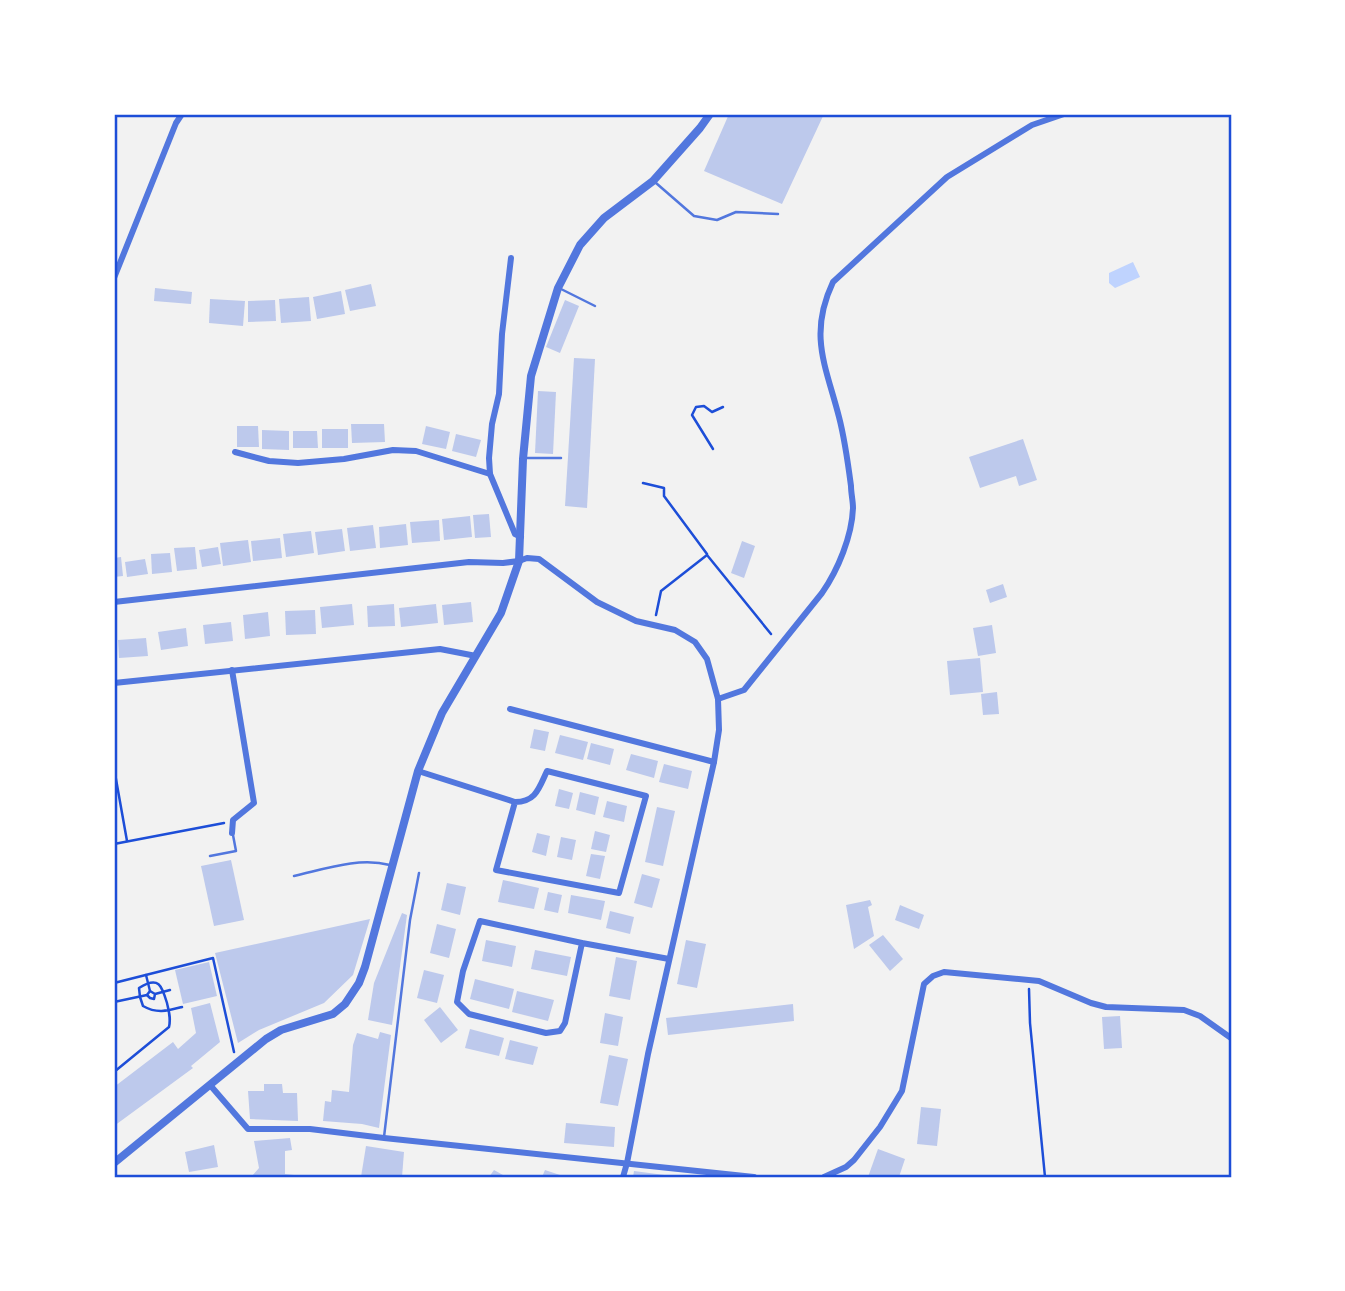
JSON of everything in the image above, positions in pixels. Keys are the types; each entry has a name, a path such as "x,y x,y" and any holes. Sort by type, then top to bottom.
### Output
{"street":[{"path":"114,278 182,114"},
{"path":"114,1163 266,1039 281,1030 333,1014 345,1004 359,984 418,771 442,713 501,613 519,561 523,458 531,376 558,288 580,245 604,218 653,181 710,114"},
{"path":"718,699 744,690 832,579 846,542 853,509 849,464 822,359 820,333 824,300 833,282 947,177 1032,125 1064,114"},
{"path":"511,258 502,334 499,394 492,424 489,458 490,474 515,534 521,537"},
{"path":"235,452 269,461 298,463 393,450 416,451 490,474"},
{"path":"114,602 469,562 503,563 527,558 539,559 597,602 636,621 675,630 695,642 707,659 718,699 719,730 623,1177"},
{"path":"114,683 440,649 476,656"},
{"path":"232,670 254,803 233,820 232,833"},
{"path":"510,709 714,762"},
{"path":"418,771 515,802 525,802 535,794 547,771 646,796 619,893 496,870 515,802"},
{"path":"582,943 565,1023 560,1031 546,1033 469,1014 457,1002 463,971 480,921 669,959"},
{"path":"824,1177 846,1167 854,1160 880,1127 902,1091 924,984 933,976 944,972 1039,981 1106,1007 1184,1010 1200,1016 1231,1038"},
{"path":"210,1085 247,1129 310,1129 754,1177"}],"lane":[{"path":"653,181 694,216 717,220 736,212 778,215"},
{"path":"558,288 595,306"},
{"path":"523,458 561,458"},
{"path":"210,856 236,851 232,833"},
{"path":"294,876 353,863 392,866"},
{"path":"384,1138 405,955 419,873"}],"path":[{"path":"713,449 692,415 696,407 704,406 712,412 723,407"},
{"path":"643,483 664,488 664,496 707,555 771,634"},
{"path":"654,625 661,591 707,555"},
{"path":"114,768 127,841"},
{"path":"114,844 233,820"},
{"path":"114,983 213,958 232,1048 239,1061"},
{"path":"114,1002 147,995 150,991 146,975"},
{"path":"1029,980 1030,1023 1045,1177"},
{"path":"114,1072 169,1027 171,1018 169,1011 164,992 163,987 156,982 149,982 139,988 143,1006 150,1010 160,1012 169,1011 182,1007"},
{"path":"150,991 155,994 170,990"},
{"path":"147,995 154,999 155,994"}],"water":[{"path":"1133,262 1140,277 1115,288 1109,283 1109,273"}],"building":[{"path":"729,114 824,114 782,204 704,171"},
{"path":"371,284 376,306 350,311 345,290"},
{"path":"155,288 192,292 191,304 154,301"},
{"path":"341,291 345,314 317,319 313,297"},
{"path":"309,297 311,321 281,323 279,299"},
{"path":"210,299 245,301 243,326 209,323"},
{"path":"275,300 276,321 248,322 248,301"},
{"path":"565,300 579,306 560,353 546,347"},
{"path":"574,358 595,359 587,508 565,506"},
{"path":"538,391 556,392 553,454 535,453"},
{"path":"351,424 384,424 385,442 352,443"},
{"path":"237,426 258,426 259,447 237,447"},
{"path":"426,426 450,432 446,449 422,444"},
{"path":"322,429 348,429 348,448 322,448"},
{"path":"262,430 289,431 289,450 262,449"},
{"path":"293,431 317,431 318,448 293,448"},
{"path":"456,434 481,440 476,457 452,451"},
{"path":"1023,439 1037,480 1019,486 1016,476 980,488 969,457"},
{"path":"489,514 491,537 475,538 473,515"},
{"path":"470,516 472,537 444,540 442,519"},
{"path":"439,520 440,541 412,543 410,522"},
{"path":"406,524 408,545 380,548 379,527"},
{"path":"373,525 376,548 350,551 347,528"},
{"path":"342,529 345,551 318,555 315,532"},
{"path":"311,531 314,553 286,557 283,534"},
{"path":"280,538 282,558 253,561 251,541"},
{"path":"248,540 251,562 223,566 220,543"},
{"path":"742,541 755,546 744,578 731,573"},
{"path":"195,547 197,569 177,571 174,548"},
{"path":"218,547 221,564 202,567 199,550"},
{"path":"170,553 172,572 152,574 151,554"},
{"path":"121,557 123,576 114,577 114,558"},
{"path":"145,559 148,574 127,577 125,562"},
{"path":"1003,584 1007,597 990,603 986,590"},
{"path":"471,602 473,622 444,625 442,605"},
{"path":"352,604 354,625 322,628 320,607"},
{"path":"394,604 395,626 368,627 367,606"},
{"path":"436,604 438,623 401,627 399,608"},
{"path":"315,610 316,634 286,635 285,611"},
{"path":"268,612 270,636 245,639 243,615"},
{"path":"231,622 233,641 205,644 203,625"},
{"path":"992,625 996,653 978,656 973,628"},
{"path":"186,628 188,646 161,650 158,632"},
{"path":"146,638 148,656 119,658 118,640"},
{"path":"980,658 983,692 950,695 947,661"},
{"path":"997,692 999,714 983,715 981,694"},
{"path":"534,729 549,732 545,751 530,748"},
{"path":"560,735 588,742 583,760 555,753"},
{"path":"591,743 614,749 610,765 587,759"},
{"path":"631,754 658,761 654,778 626,770"},
{"path":"664,764 692,771 688,789 659,782"},
{"path":"559,789 573,793 569,809 555,806"},
{"path":"580,792 599,797 595,815 576,810"},
{"path":"607,801 627,806 624,822 603,817"},
{"path":"657,807 675,811 663,866 645,862"},
{"path":"595,831 610,835 606,852 591,849"},
{"path":"537,833 550,836 546,856 532,852"},
{"path":"561,837 576,840 572,860 557,857"},
{"path":"591,854 605,856 600,879 586,876"},
{"path":"231,860 244,920 214,926 201,866"},
{"path":"642,874 660,879 652,908 634,903"},
{"path":"503,880 539,888 534,909 498,902"},
{"path":"447,883 466,887 460,915 441,910"},
{"path":"548,892 562,895 558,913 544,910"},
{"path":"571,895 605,901 601,920 568,913"},
{"path":"870,900 872,905 868,907 874,936 854,949 846,905"},
{"path":"900,905 924,915 919,929 895,920"},
{"path":"610,911 634,917 630,934 606,928"},
{"path":"402,913 407,915 392,1025 368,1020 374,983"},
{"path":"370,919 353,975 324,1003 259,1030 238,1043 215,953"},
{"path":"437,924 456,929 449,958 430,953"},
{"path":"883,935 903,959 890,971 869,945"},
{"path":"486,940 516,946 512,967 482,961"},
{"path":"686,940 706,944 697,988 677,984"},
{"path":"535,950 571,957 567,976 531,969"},
{"path":"616,957 637,961 630,1000 609,996"},
{"path":"209,962 217,996 183,1004 175,970"},
{"path":"424,970 444,975 437,1003 417,998"},
{"path":"475,979 514,989 509,1009 470,999"},
{"path":"517,991 554,1000 548,1021 512,1012"},
{"path":"210,1003 220,1042 191,1066 193,1068 114,1126 114,1087 173,1042 178,1049 196,1033 191,1008"},
{"path":"793,1004 794,1021 668,1035 666,1018"},
{"path":"440,1007 458,1030 441,1043 424,1020"},
{"path":"605,1013 623,1017 618,1046 600,1043"},
{"path":"1120,1016 1122,1048 1104,1049 1102,1017"},
{"path":"470,1029 504,1038 499,1056 465,1048"},
{"path":"380,1032 391,1035 379,1128 323,1121 325,1101 331,1102 332,1090 349,1092 353,1045 357,1033 378,1039"},
{"path":"510,1040 538,1047 533,1065 505,1059"},
{"path":"609,1055 628,1059 618,1106 600,1103"},
{"path":"264,1084 282,1084 283,1093 297,1093 298,1121 250,1119 248,1091 264,1091"},
{"path":"921,1107 941,1109 937,1146 917,1144"},
{"path":"566,1123 615,1127 614,1147 564,1143"},
{"path":"290,1138 292,1150 285,1151 285,1174 294,1177 251,1177 259,1168 254,1141"},
{"path":"214,1145 218,1167 189,1172 185,1152"},
{"path":"366,1146 404,1152 402,1177 361,1177"},
{"path":"878,1149 905,1159 899,1177 868,1177"},
{"path":"494,1170 503,1175 502,1177 489,1177"},
{"path":"545,1170 566,1177 542,1177"},
{"path":"634,1171 672,1176 672,1177 633,1177"}]}
